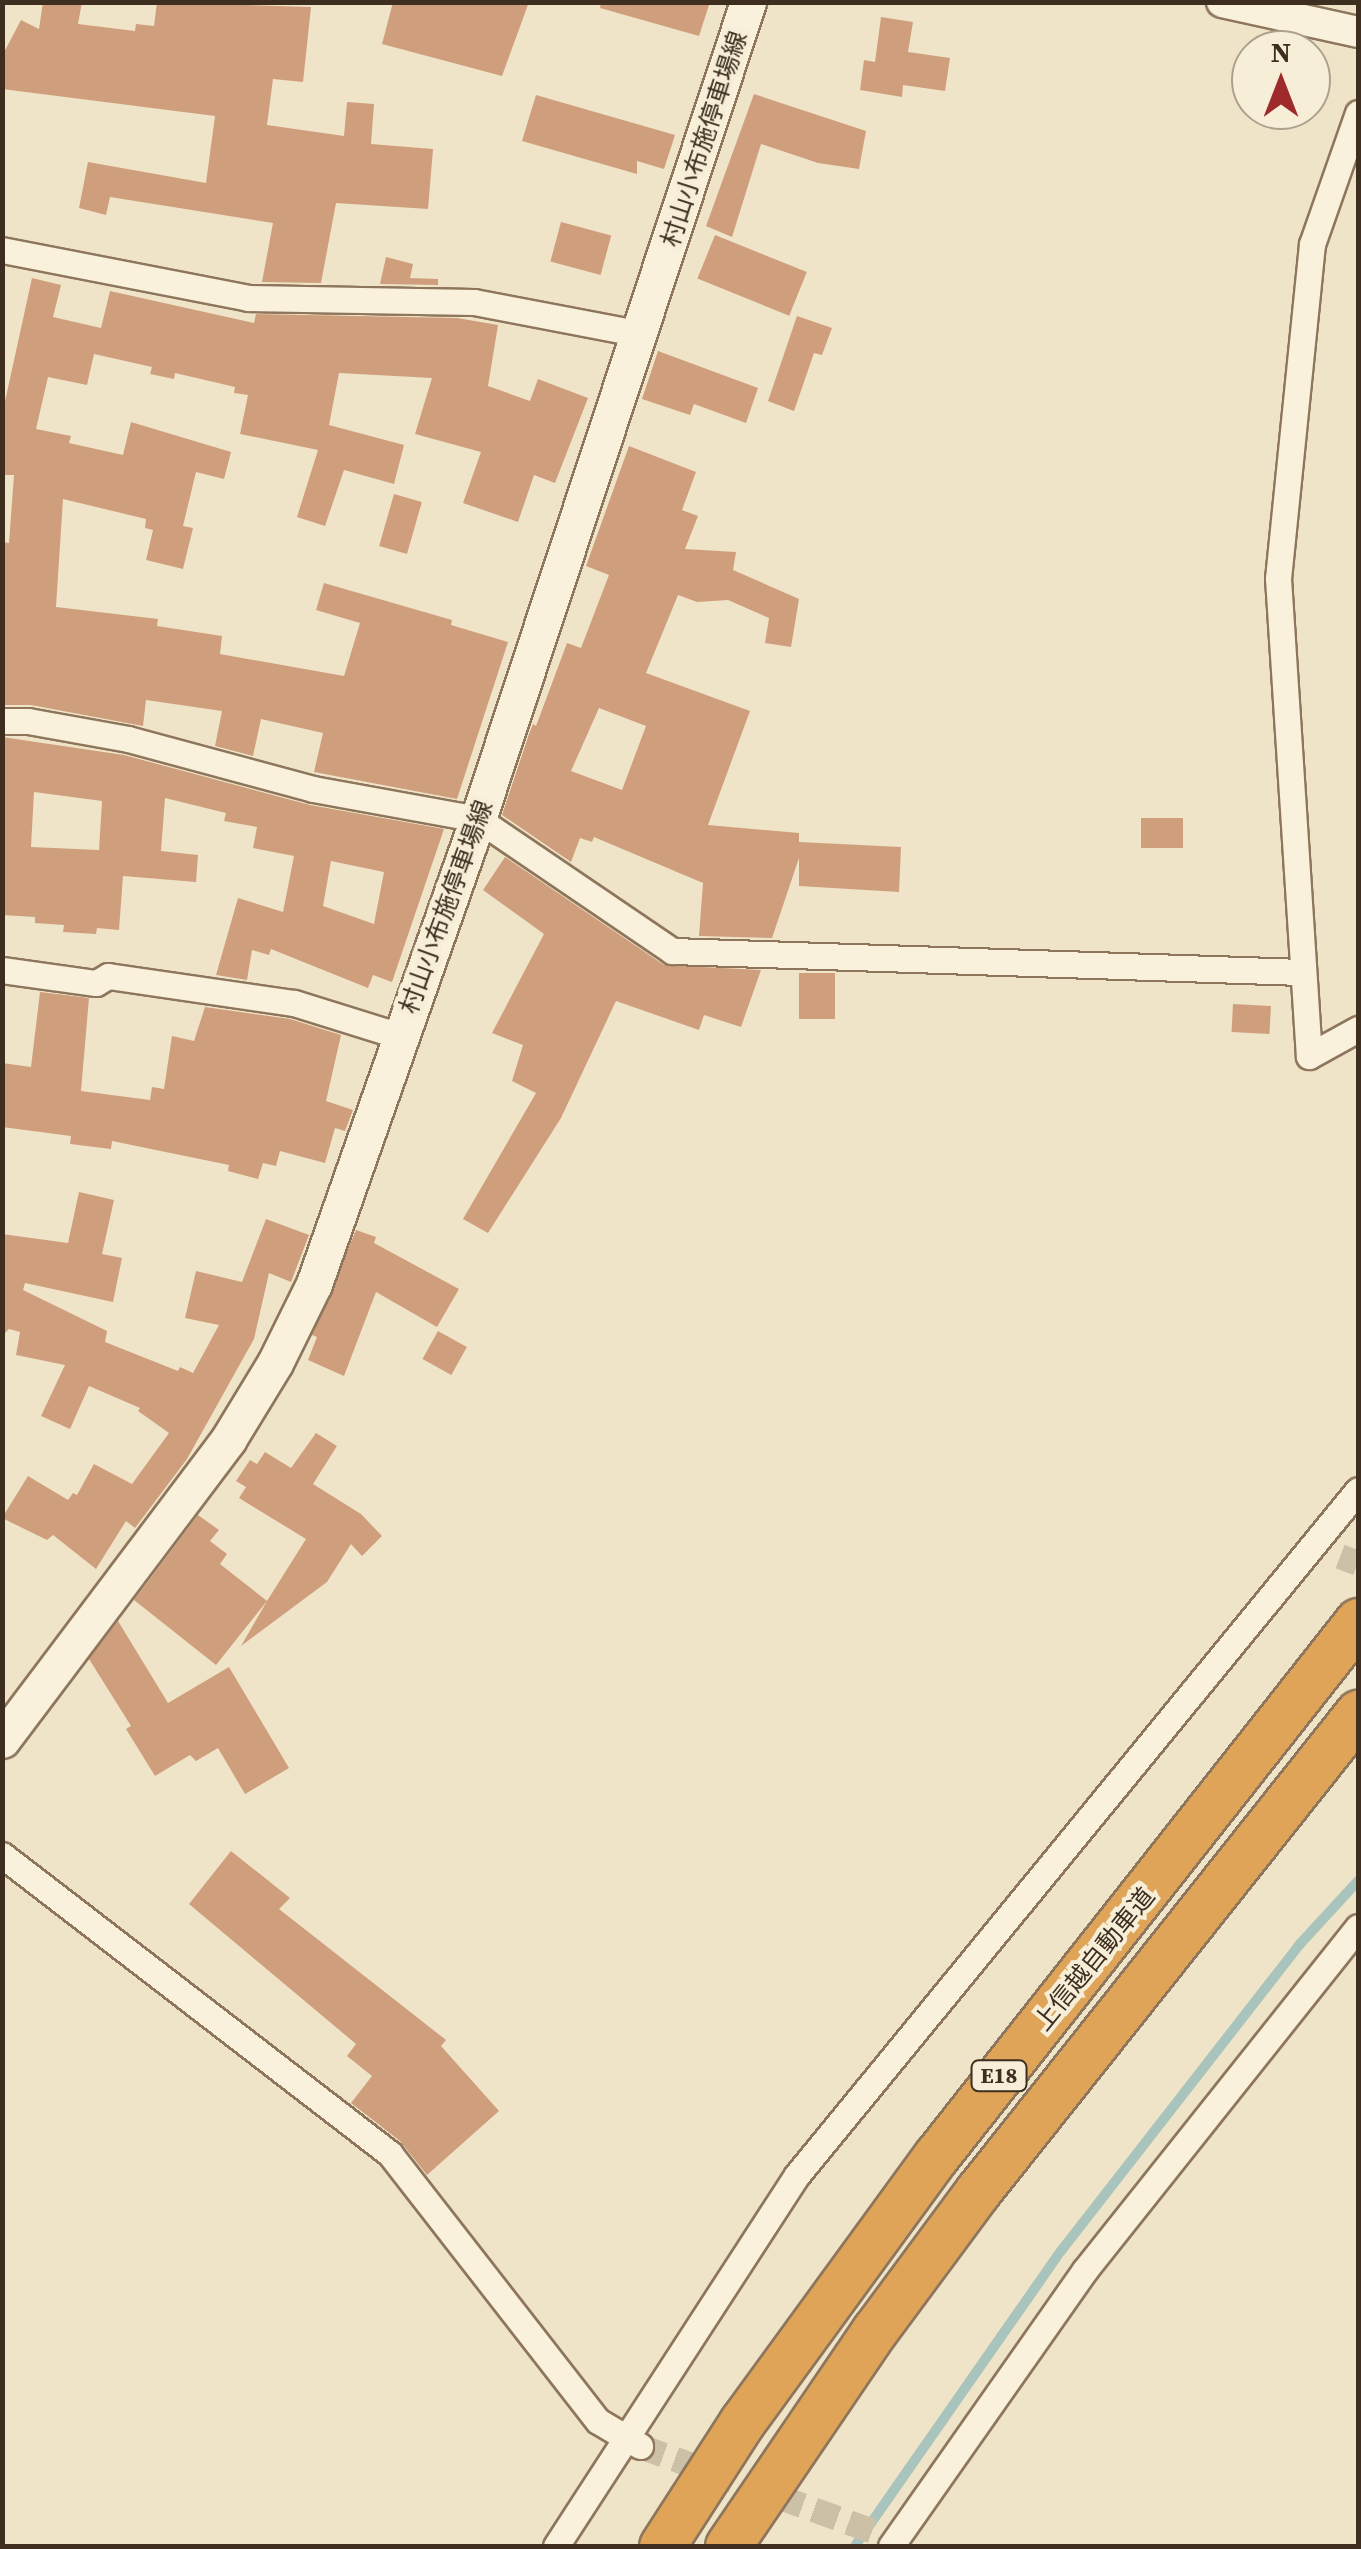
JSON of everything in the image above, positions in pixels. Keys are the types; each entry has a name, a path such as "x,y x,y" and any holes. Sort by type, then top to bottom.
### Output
{"highway":[{"name":"上信越自動車道","path":"662,2546 742,2422 936,2155 1358,1621"},
{"name":"E18","path":"728,2546 978,2190 1358,1713"}],"main road":[{"name":"村山小布施停車場線","path":"3,1740 228,1440 275,1363 314,1284 478,819 748,2"}],"street":[{"path":"1222,2 1358,32"},
{"path":"1358,113 1312,244 1278,578 1309,1056 1358,1029"},
{"path":"2,250 248,298 474,302 641,334"},
{"path":"2,721 28,721 128,739 313,789 478,819 672,950 1302,972"},
{"path":"2,970 96,983 108,976 294,1003 400,1036"},
{"path":"556,2546 631,2442 797,2175 1330,1550 1358,1490"},
{"path":"2,1855 390,2154 598,2421 631,2442"},
{"path":"888,2540 1084,2270 1358,1928"}],"building":[{"path":"43,2 82,2 78,24 135,31 136,24 154,26 157,2 311,7 303,82 273,79 267,125 344,136 347,102 374,104 371,144 433,149 428,209 336,203 321,283 262,282 273,223 110,197 106,215 79,208 88,162 206,183 215,116 2,89 2,56 21,20 39,29"},
{"path":"393,2 529,2 502,76 382,44"},
{"path":"601,2 710,2 699,36 600,8"},
{"path":"881,17 913,22 908,52 950,58 945,91 903,85 902,97 860,90 864,60 875,62"},
{"path":"754,94 866,131 859,169 818,163 761,144 732,237 706,226"},
{"path":"536,95 675,135 664,169 637,161 637,174 522,141"},
{"path":"561,222 611,235 601,275 550,262"},
{"path":"715,235 807,272 789,316 697,279"},
{"path":"386,257 413,264 410,278 438,279 438,285 380,284"},
{"path":"32,278 61,285 53,317 101,328 110,291 254,323 256,314 457,318 498,325 488,386 530,401 538,379 588,398 555,483 534,475 518,522 463,503 481,452 415,434 432,378 339,373 329,425 404,445 394,484 344,470 325,526 297,517 318,450 240,434 248,395 234,393 235,387 175,373 174,379 150,374 152,367 94,354 87,385 48,377 36,429 71,436 69,443 123,455 131,422 231,452 224,479 196,472 183,526 193,528 183,569 146,560 153,530 145,528 146,519 63,499 56,607 158,619 157,626 222,636 220,654 344,676 360,623 316,610 324,583 452,620 451,625 508,642 457,799 314,772 323,733 261,719 253,756 215,746 222,711 146,700 143,726 31,705 2,705 2,542 9,543 14,475 2,475 2,415"},
{"path":"797,316 832,328 822,355 814,353 794,411 768,401"},
{"path":"658,351 758,388 746,423 694,404 690,415 642,399"},
{"path":"629,446 696,472 682,510 698,516 685,549 736,552 733,570 799,599 791,647 765,643 769,618 728,600 697,602 678,595 646,673 750,711 708,825 799,833 799,842 901,847 899,892 799,886 799,858 772,938 699,936 703,883 594,837 592,842 580,838 571,862 502,815 529,734 533,724 536,726 567,643 581,648 609,575 586,566","holes":["599,708 646,726 622,790 571,771"]},
{"path":"394,494 422,502 407,554 379,546"},
{"path":"2,737 124,755 310,805 444,829 392,982 373,975 368,988 271,949 269,955 252,950 247,980 216,975 238,898 283,912 294,856 253,848 257,827 224,821 226,813 165,798 161,851 198,855 196,882 123,876 119,930 97,928 96,934 63,932 64,925 35,923 35,917 2,915","holes":["34,792 102,801 99,850 31,847","331,861 384,872 374,924 323,906"]},
{"path":"1141,818 1183,818 1183,848 1141,848"},
{"path":"505,857 664,965 761,970 741,1027 704,1015 699,1030 616,1001 561,1118 488,1233 463,1219 536,1093 512,1081 523,1045 492,1033 544,934 483,890"},
{"path":"799,973 835,973 835,1019 799,1019"},
{"path":"40,992 89,998 81,1091 150,1100 152,1087 164,1089 172,1036 194,1041 205,1007 290,1019 341,1035 326,1101 353,1110 345,1131 335,1128 325,1163 280,1151 276,1166 263,1163 258,1179 228,1171 229,1165 112,1141 111,1149 70,1144 71,1136 2,1127 2,1063 31,1067"},
{"path":"1233,1004 1271,1006 1269,1034 1232,1032"},
{"path":"79,1192 114,1200 102,1254 122,1258 113,1302 25,1283 23,1290 107,1331 105,1342 178,1371 180,1367 193,1373 219,1325 185,1318 196,1271 242,1282 266,1219 309,1235 291,1282 269,1273 254,1339 187,1459 135,1528 126,1521 96,1569 53,1535 47,1540 2,1518 28,1476 68,1500 73,1493 77,1495 94,1464 132,1484 169,1433 138,1411 140,1408 89,1386 70,1429 41,1416 65,1365 16,1355 20,1332 9,1329 2,1336 2,1234 68,1243"},
{"path":"356,1230 376,1237 374,1243 459,1289 437,1327 376,1292 344,1376 308,1360 317,1337 312,1335"},
{"path":"438,1331 467,1347 451,1375 422,1359"},
{"path":"316,1433 337,1446 313,1484 361,1514 382,1536 362,1556 351,1544 327,1582 241,1646 306,1539 239,1498 246,1487 236,1481 250,1460 257,1464 265,1452 291,1468"},
{"path":"198,1515 219,1530 210,1541 227,1554 220,1564 267,1601 216,1665 134,1600"},
{"path":"118,1621 168,1703 229,1667 289,1768 245,1794 218,1748 196,1761 190,1755 155,1776 126,1729 131,1726 89,1659"},
{"path":"231,1851 290,1898 279,1909 446,2040 441,2046 499,2111 427,2175 400,2141 351,2103 372,2076 347,2056 356,2044 189,1904"}],"waterway":[{"path":"855,2546 1061,2251 1300,1944 1358,1881"}],"tunnel":[{"path":"1340,1556 1358,1563"},
{"path":"640,2446 879,2533"}]}
